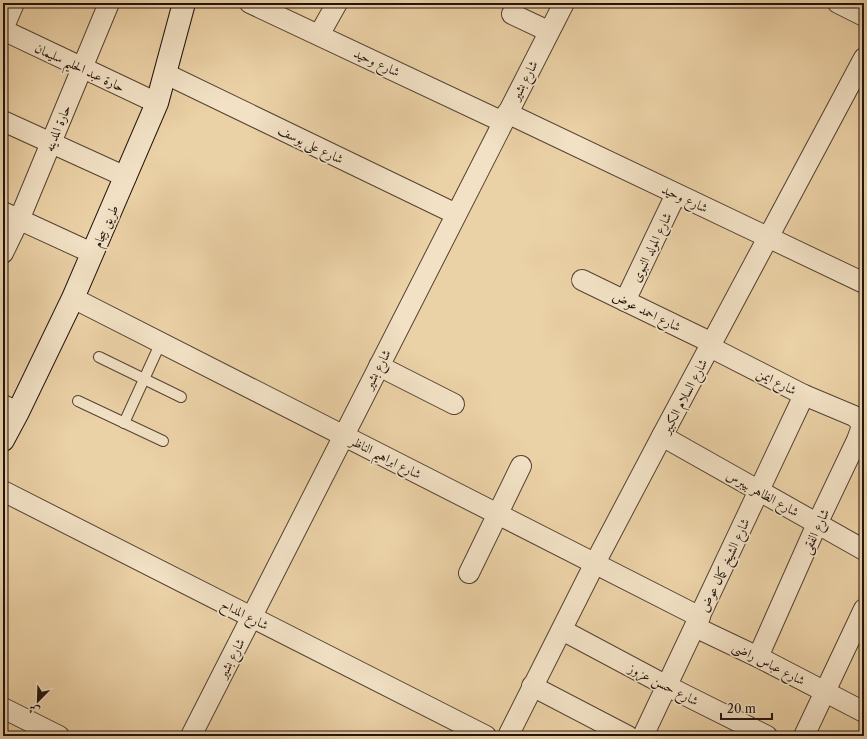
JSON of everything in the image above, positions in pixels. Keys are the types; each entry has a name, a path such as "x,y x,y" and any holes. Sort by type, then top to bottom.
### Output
{"main road":[{"name":"طريق بيجام","path":"3,440 11,408 73,298 157,103 184,3"}],"street":[{"path":"3,30 14,3"},
{"name":"شارع وحيد","path":"250,3 676,194 864,282"},
{"path":"319,35 337,3"},
{"name":"شارع بشير","path":"191,736 548,31 564,3"},
{"path":"838,3 864,16"},
{"name":"حارة المدينه","path":"3,253 11,216 51,143 82,68 106,4"},
{"path":"512,14 548,31"},
{"name":"حارة عبد الحليم سليمان","path":"3,30 157,103"},
{"name":"شارع السلام الكبير","path":"508,736 532,686 662,436 864,58"},
{"name":"شارع على يوسف","path":"166,74 456,214"},
{"path":"3,121 126,177"},
{"name":"شارع المولد النبوى","path":"625,301 676,194"},
{"path":"11,216 92,253"},
{"name":"شارع احمد عوض","path":"582,280 711,345"},
{"name":"شارع ابراهيم الناظر","path":"73,298 595,564 698,622"},
{"name":"شارع ايمن","path":"711,345 804,395 845,412"},
{"path":"379,366 454,404"},
{"name":"شارع الشيخ كمال عوض","path":"643,736 804,395"},
{"name":"شارع الفقى","path":"758,657 861,429 860,421 854,416 845,412"},
{"name":"شارع الظاهر بيبرس","path":"662,436 864,550"},
{"path":"469,573 521,466"},
{"name":"شارع المداح","path":"3,491 486,736"},
{"path":"804,736 862,621"},
{"name":"شارع عباس راضى","path":"698,622 758,657 864,712"},
{"name":"شارع حسن عزوز","path":"562,630 667,686 767,736"},
{"path":"532,686 628,736"},
{"path":"3,708 59,736"}],"lane":[{"path":"124,423 161,342"},
{"path":"99,357 181,396"},
{"path":"78,401 163,441"}]}
